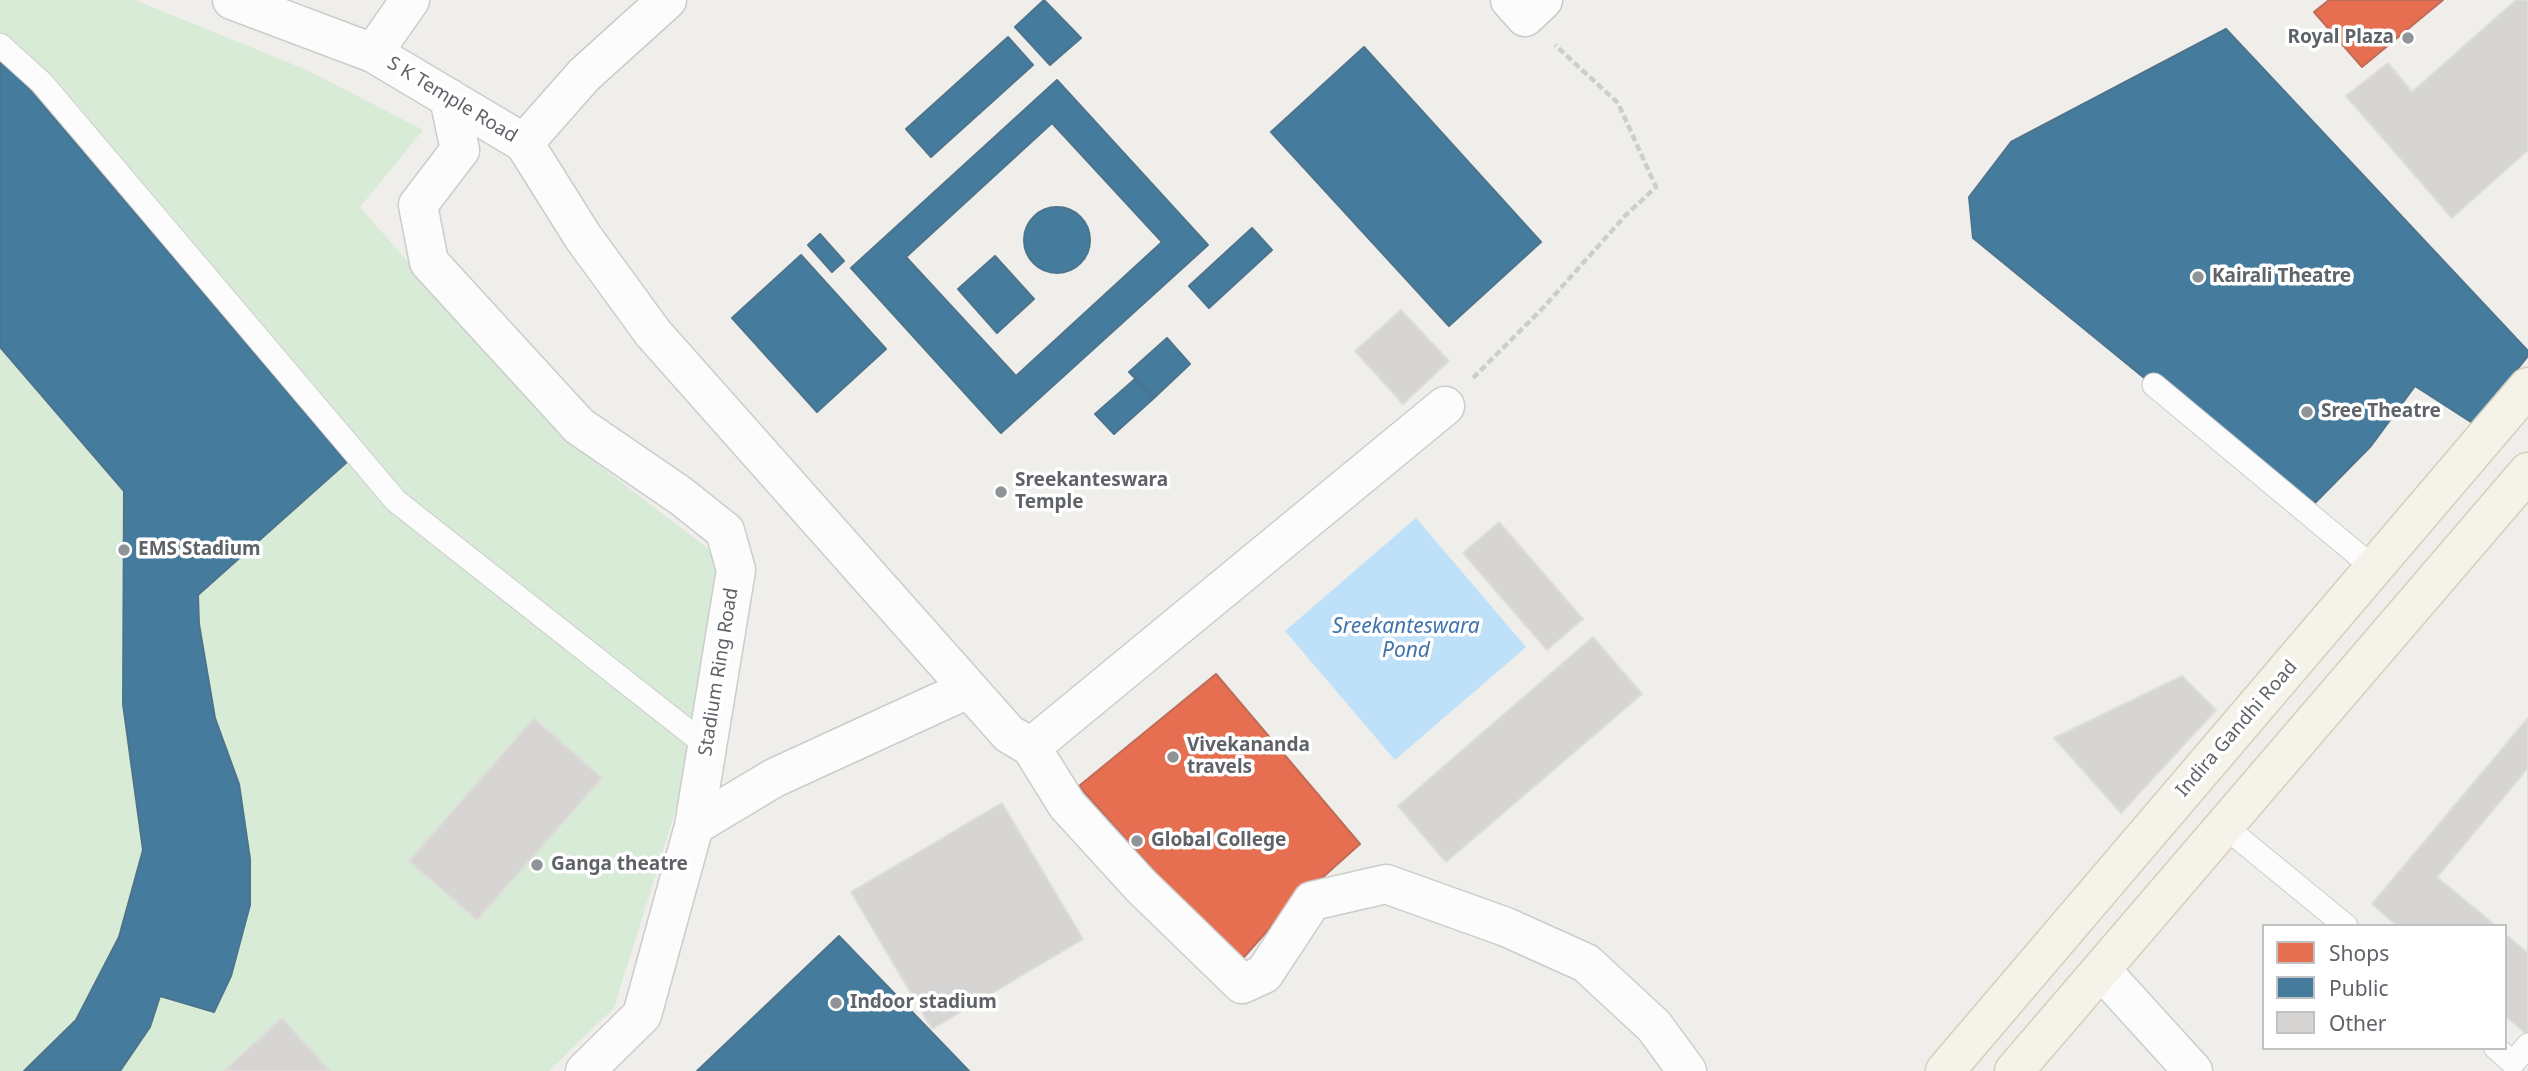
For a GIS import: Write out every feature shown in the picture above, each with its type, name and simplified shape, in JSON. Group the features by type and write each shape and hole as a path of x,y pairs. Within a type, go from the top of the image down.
{"main road":[{"name":"Indira Gandhi Road","path":"1945,1071 2528,387"},
{"path":"2014,1071 2528,472"}],"street":[{"name":"S K Temple Road","path":"232,0 373,53 524,143 584,75 667,0"},
{"path":"373,53 410,0"},
{"name":"Stadium Ring Road","path":"449,99 460,150 418,205 429,262 579,426 681,496 725,531 736,570 694,826 642,1015 585,1071"},
{"path":"524,143 583,237 653,333 968,688 1010,734 1031,747 1067,805 1141,886 1242,984 1264,974 1312,901 1386,884 1506,927 1586,963 1654,1026 1687,1071"},
{"path":"1031,747 1445,406"},
{"path":"694,826 774,778 968,688"},
{"path":"2102,971 2193,1071"}],"lane":[{"path":"0,45 42,83 396,501 707,746"},
{"path":"2154,385 2375,569"},
{"path":"2224,826 2344,924"},
{"path":"2498,1050 2513,1063 2528,1045"}],"path":[{"path":"1445,406 1542,309 1625,216 1656,187 1618,103 1526,6"}],"green space":[{"path":"0,0 135,0 309,71 423,130 360,207 560,435 719,557 678,803 614,1008 549,1071 0,1071"}],"water":[{"name":"Sreekanteswara Pond","path":"1416,518 1526,647 1395,760 1285,631"}],"building: Shops":[{"path":"2329,0 2443,0 2362,67 2314,12"},
{"path":"1216,674 1360,844 1284,912 1237,965 1079,786"}],"building: Public":[{"path":"1044,0 1081,38 1050,65 1015,27"},
{"path":"2226,29 2528,351 2528,356 2474,424 2415,386 2371,446 2307,511 1973,238 1969,197 2011,142"},
{"path":"1008,37 1033,65 931,157 906,129"},
{"path":"1364,47 1541,242 1449,326 1271,132"},
{"name":"EMS Stadium","path":"0,55 347,462 198,595 199,624 215,718 239,784 250,859 250,905 231,976 214,1012 160,996 150,1027 120,1071 24,1071 76,1020 119,937 143,850 123,704 124,491 0,347"},
{"path":"1057,80 1208,245 1001,433 851,268","holes":["1052,123 1162,242 1016,376 906,257"]},
{"path":"1057,207 1070,209 1085,222 1090,240 1088,253 1075,268 1057,273 1044,271 1029,258 1024,240 1026,227 1039,212"},
{"path":"1252,228 1272,250 1209,308 1189,286"},
{"path":"820,234 844,261 832,272 808,245"},
{"path":"801,255 886,349 817,412 732,318"},
{"path":"995,256 1034,299 997,333 958,289"},
{"path":"1167,338 1190,364 1154,398 1129,372"},
{"path":"1135,379 1154,398 1114,434 1095,414"},
{"name":"Indoor stadium","path":"839,936 969,1071 697,1071"}],"building: Other":[{"path":"2516,0 2528,0 2528,150 2452,218 2346,96 2388,63 2412,92"},
{"path":"1401,310 1449,361 1403,404 1355,351"},
{"path":"1499,522 1583,619 1547,650 1463,553"},
{"path":"1593,637 1642,694 1446,862 1398,806"},
{"path":"2182,676 2216,710 2121,813 2054,738"},
{"path":"534,718 602,778 477,920 409,861"},
{"path":"2528,718 2528,1035 2507,1018 2507,924 2395,924 2372,904"},
{"path":"2528,768 2528,953 2507,936 2507,924 2494,924 2437,877"},
{"path":"1002,803 1083,939 932,1029 851,892"},
{"path":"282,1018 330,1071 224,1071"}],"place":[{"name":"Royal Plaza","path":"2408,38"},
{"name":"Kairali Theatre","path":"2198,277"},
{"name":"Sree Theatre","path":"2307,412"},
{"name":"Sreekanteswara Temple","path":"1001,492"},
{"name":"EMS Stadium","path":"124,550"},
{"name":"Vivekananda travels","path":"1173,757"},
{"name":"Global College","path":"1137,841"},
{"name":"Ganga theatre","path":"537,865"},
{"name":"Indoor stadium","path":"836,1003"}]}
